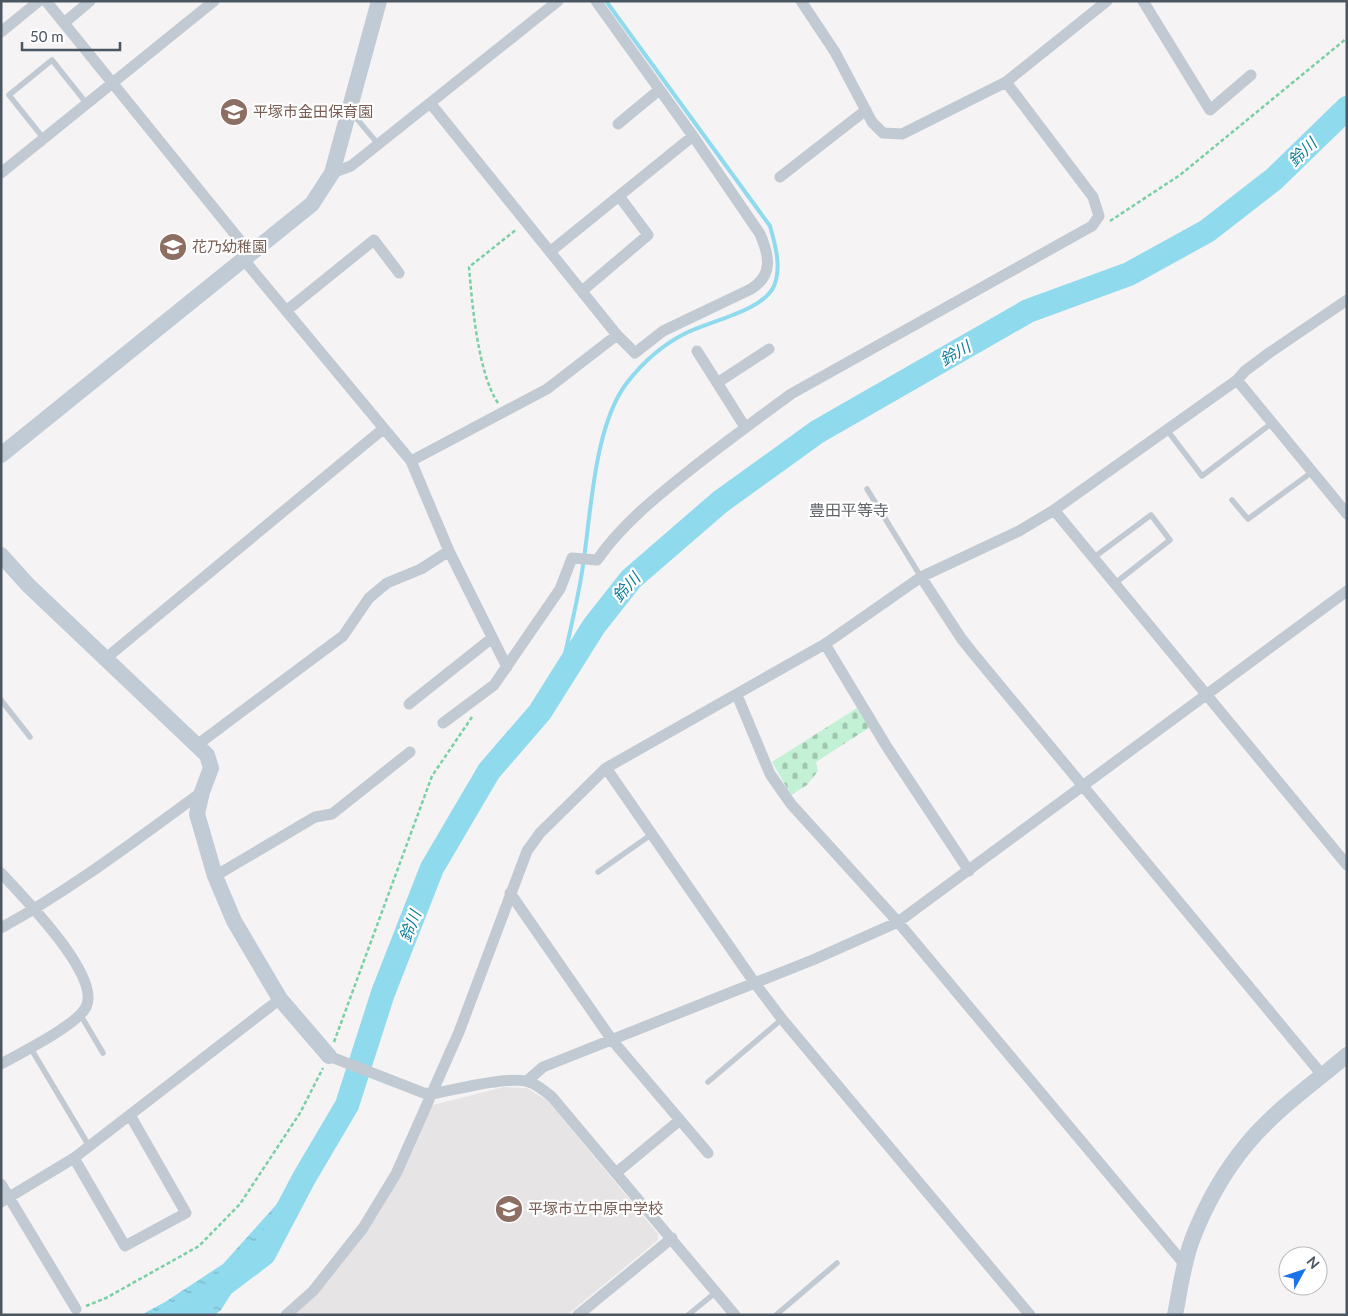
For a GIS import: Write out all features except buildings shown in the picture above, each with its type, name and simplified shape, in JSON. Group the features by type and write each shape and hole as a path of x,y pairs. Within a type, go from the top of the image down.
{"street":[{"path":"1,32 39,1"},
{"path":"46,1 113,83 247,257 286,311 411,461 448,551 506,667"},
{"path":"64,22 90,1"},
{"path":"1,173 214,1"},
{"path":"1,455 312,204 332,173 379,1"},
{"path":"332,173 351,166 379,145 558,1"},
{"path":"801,1 835,52 872,122 883,133 902,134 1006,82 1107,1"},
{"path":"1142,1 1210,110 1251,75"},
{"path":"431,104 617,335 635,352 663,331 761,283 767,272 767,251 760,234 599,2"},
{"path":"443,723 494,685 560,589 572,558 597,560 624,526 745,427 791,394 1092,226 1099,216 1093,197 1006,82"},
{"path":"618,124 660,90"},
{"path":"780,178 866,110"},
{"path":"551,251 693,136"},
{"path":"582,290 648,235 619,196"},
{"path":"286,311 374,240 398,273"},
{"path":"286,1315 313,1291 363,1228 396,1174 428,1094 460,1032 527,851 540,833 606,768 825,644 921,576 1019,531 1054,510 1236,380 1253,365 1347,300"},
{"path":"411,461 547,389 617,335"},
{"path":"717,383 769,350"},
{"path":"697,351 745,427"},
{"path":"1236,380 1347,514"},
{"path":"106,659 384,429"},
{"path":"1054,510 1347,865"},
{"path":"197,745 343,636 369,598 387,583 421,570 448,551"},
{"path":"1,555 28,585 207,755 211,768 202,792 197,814 215,876 234,921 280,999 329,1056 428,1094 512,1080 528,1081 540,1087 552,1097 735,1315"},
{"path":"921,576 961,638 1323,1076"},
{"path":"528,1081 543,1067 815,959 898,922 1347,591"},
{"path":"409,704 492,638"},
{"path":"825,644 887,747 969,871"},
{"path":"737,695 770,774 791,804 898,922 1185,1265"},
{"path":"215,876 315,817 332,814 410,752"},
{"path":"606,768 754,982 782,1019 1030,1315"},
{"path":"1,928 34,910 117,854 202,792"},
{"path":"1,872 68,951 82,973 87,989 88,1002 86,1008 70,1023 30,1048 2,1062"},
{"path":"510,893 612,1040 708,1153"},
{"path":"5,1200 74,1158 280,999"},
{"path":"1175,1315 1192,1241 1210,1199 1230,1168 1247,1144 1266,1124 1347,1055"},
{"path":"74,1158 125,1246 186,1212 130,1115"},
{"path":"616,1173 680,1120"},
{"path":"1,1184 5,1200 76,1310"},
{"path":"578,1315 672,1238"}],"lane":[{"path":"44,139 9,95 52,60 87,104"},
{"path":"349,110 379,145"},
{"path":"1167,430 1202,476 1272,423"},
{"path":"1232,500 1248,519 1312,472"},
{"path":"867,489 921,576"},
{"path":"1093,558 1150,516 1170,540 1114,584"},
{"path":"1,700 30,737"},
{"path":"598,872 652,834"},
{"path":"80,1014 102,1053"},
{"path":"708,1082 782,1019"},
{"path":"30,1048 89,1146"},
{"path":"776,1315 837,1263"},
{"path":"688,1315 716,1292"}],"path":[{"path":"1092,226 1109,221 1180,174 1347,38"},
{"path":"504,412 488,387 472,303 469,267 526,222"}],"shaded area":[{"name":"平塚市立中原中学校","path":"504,1087 527,1088 548,1101 658,1234 658,1240 567,1315 293,1315 321,1289 428,1109 433,1105"}],"green space":[{"path":"857,708 870,727 816,762 818,771 807,785 791,795 772,762"}],"water":[{"path":"311,1166 221,1310 214,1315 141,1315 165,1302 223,1264"}],"waterway":[{"path":"559,682 581,578 599,451 615,403 632,376 661,349 686,333 747,309 768,295 774,286 778,263 770,226 606,1"},
{"name":"鈴川","path":"176,1315 202,1301 264,1254 304,1178 347,1105 383,993 432,868 489,771 540,712 594,626 631,579 720,502 817,432 1028,311 1129,274 1207,231 1274,179 1347,108"}],"place":[{"name":"平塚市金田保育園","path":"234,112"},
{"name":"花乃幼稚園","path":"173,247"},
{"name":"平塚市立中原中学校","path":"509,1209"}],"district":[{"name":"豊田平等寺","path":"849,510"}]}
